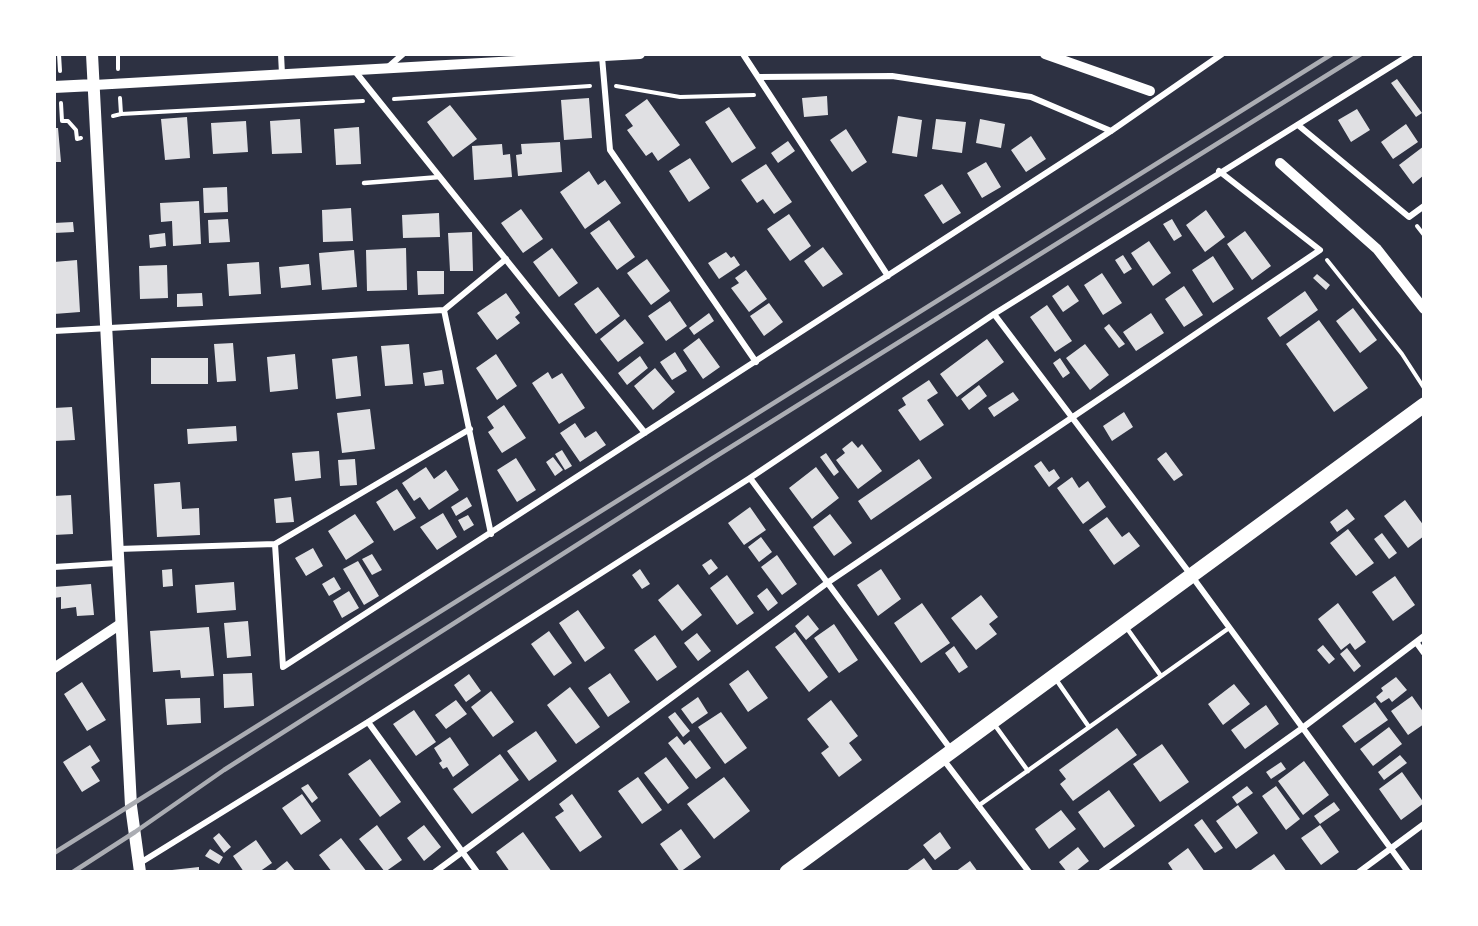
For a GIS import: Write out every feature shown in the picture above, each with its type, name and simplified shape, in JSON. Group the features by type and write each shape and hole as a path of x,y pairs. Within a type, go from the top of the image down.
{"main road":[{"path":"92,54 131,806 140,867"},
{"path":"54,87 94,85"},
{"path":"787,872 1424,405"}],"street":[{"path":"281,54 282,75"},
{"path":"387,69 403,54"},
{"path":"94,85 640,54"},
{"path":"743,54 888,276"},
{"path":"1045,54 1150,92"},
{"path":"275,544 283,667 492,534 1111,131 1222,54"},
{"path":"140,867 750,478 994,314 1219,171 1298,125 1411,54"},
{"path":"602,57 610,150 756,362"},
{"path":"354,70 645,433"},
{"path":"759,77 892,76 1031,97 1111,131"},
{"path":"1298,125 1409,216 1424,206"},
{"path":"1280,163 1377,249 1424,309"},
{"path":"435,872 827,583 1320,250 1219,171"},
{"path":"54,331 444,310 506,259"},
{"path":"444,310 492,534"},
{"path":"994,314 1191,575 1407,872"},
{"path":"118,549 275,544 470,429"},
{"path":"750,478 948,755 978,806 1029,872"},
{"path":"54,567 118,563"},
{"path":"54,668 122,623"},
{"path":"1101,872 1301,729 1424,636"},
{"path":"1416,642 1424,653"},
{"path":"368,722 477,872"},
{"path":"1359,872 1424,825"}],"lane":[{"path":"364,183 440,177"},
{"path":"1124,624 1161,676"},
{"path":"978,806 1229,628"},
{"path":"1054,677 1089,727"},
{"path":"992,722 1028,771"}],"path":[{"path":"121,114 604,86 629,87 680,97 770,95"},
{"path":"54,121 62,121"},
{"path":"1320,250 1402,354 1424,388"}],"building":[{"path":"1397,79 1422,113 1416,117 1391,83"},
{"path":"827,96 828,115 804,117 802,98"},
{"path":"589,98 592,138 564,140 561,100"},
{"path":"647,99 680,145 658,161 652,152 646,156 627,130 633,126 625,115"},
{"path":"450,105 477,139 453,157 427,122"},
{"path":"729,107 756,148 732,163 705,122"},
{"path":"1357,109 1370,130 1351,142 1338,120"},
{"path":"898,116 922,120 917,157 892,153"},
{"path":"187,117 190,158 165,160 161,119"},
{"path":"300,119 302,153 272,154 270,121"},
{"path":"936,119 966,122 962,153 932,149"},
{"path":"980,119 1005,124 1001,148 976,143"},
{"path":"246,121 248,152 213,154 211,123"},
{"path":"1406,124 1418,142 1393,159 1381,142"},
{"path":"359,127 361,164 336,165 334,129"},
{"path":"54,128 58,128 61,162 54,162"},
{"path":"846,129 867,162 852,172 830,140"},
{"path":"1031,136 1046,159 1026,172 1011,150"},
{"path":"788,141 795,151 778,163 771,153"},
{"path":"560,142 562,172 518,176 516,155 522,154 521,144"},
{"path":"502,144 503,155 510,154 512,177 474,180 472,146"},
{"path":"1424,146 1424,175 1413,184 1399,165"},
{"path":"690,158 710,188 689,202 669,171"},
{"path":"986,162 1001,187 982,198 967,173"},
{"path":"766,164 792,202 774,214 763,199 757,203 741,180"},
{"path":"589,171 598,185 605,180 621,203 585,229 560,192"},
{"path":"942,184 961,213 943,224 924,195"},
{"path":"227,187 228,212 204,213 203,188"},
{"path":"199,201 201,244 173,246 172,221 161,222 160,203"},
{"path":"351,208 353,241 323,242 322,210"},
{"path":"521,209 543,239 523,253 501,223"},
{"path":"1206,210 1225,237 1205,252 1186,225"},
{"path":"439,213 440,237 403,238 402,215"},
{"path":"789,214 811,246 790,261 767,229"},
{"path":"228,219 230,242 209,243 208,220"},
{"path":"1172,219 1182,236 1174,241 1163,224"},
{"path":"609,220 635,257 617,270 590,233"},
{"path":"73,222 74,232 54,233 54,223"},
{"path":"1245,231 1271,266 1252,280 1227,244"},
{"path":"472,232 473,271 450,271 448,233"},
{"path":"165,233 166,246 150,248 149,235"},
{"path":"1149,241 1171,273 1153,286 1131,253"},
{"path":"823,247 843,274 823,287 804,261"},
{"path":"406,248 407,290 367,291 366,250"},
{"path":"552,248 578,283 559,297 533,262"},
{"path":"354,250 357,287 322,290 319,253"},
{"path":"726,252 731,258 734,256 740,265 719,279 708,263"},
{"path":"1123,255 1132,269 1124,274 1115,260"},
{"path":"1213,256 1234,289 1213,303 1192,270"},
{"path":"647,259 670,291 651,305 627,273"},
{"path":"77,260 80,312 54,314 54,262"},
{"path":"259,262 261,294 229,296 227,264"},
{"path":"309,264 311,285 281,288 279,267"},
{"path":"167,265 168,298 140,299 139,266"},
{"path":"746,270 767,299 749,312 731,288 739,283 735,278"},
{"path":"417,271 444,271 444,294 418,295"},
{"path":"1102,273 1122,303 1103,315 1084,285"},
{"path":"1317,274 1330,285 1326,290 1313,278"},
{"path":"1068,285 1079,301 1063,312 1052,296"},
{"path":"1184,286 1203,315 1184,327 1165,299"},
{"path":"598,287 620,316 596,334 574,304"},
{"path":"1305,291 1318,310 1280,337 1267,318"},
{"path":"202,293 203,306 177,307 177,294"},
{"path":"506,293 520,313 515,317 520,323 497,340 477,313"},
{"path":"670,301 687,326 666,341 648,316"},
{"path":"769,303 783,322 764,336 750,316"},
{"path":"1047,305 1072,341 1055,352 1030,317"},
{"path":"1353,308 1377,340 1360,353 1336,321"},
{"path":"709,313 714,321 694,335 689,328"},
{"path":"1151,313 1164,333 1136,351 1123,332"},
{"path":"625,319 644,343 618,362 600,339"},
{"path":"1319,320 1368,388 1334,412 1286,344"},
{"path":"1109,324 1125,344 1119,348 1104,328"},
{"path":"699,338 720,367 703,379 683,350"},
{"path":"987,339 1004,362 957,397 940,374"},
{"path":"233,343 236,381 217,382 214,344"},
{"path":"409,344 413,384 385,386 381,346"},
{"path":"1085,344 1109,375 1090,390 1066,358"},
{"path":"675,352 687,371 672,380 660,362"},
{"path":"295,354 298,389 270,392 267,357"},
{"path":"496,354 517,386 497,400 476,368"},
{"path":"357,356 361,396 336,399 332,359"},
{"path":"640,356 648,368 627,385 618,373"},
{"path":"151,358 208,358 208,384 151,384"},
{"path":"1060,358 1070,373 1063,378 1053,363"},
{"path":"655,368 675,392 653,410 634,386"},
{"path":"442,370 444,384 425,386 423,373"},
{"path":"548,372 552,379 562,373 585,408 559,424 532,383"},
{"path":"929,380 938,393 927,400 944,425 920,441 898,410 906,405 902,398"},
{"path":"979,385 987,396 969,410 961,399"},
{"path":"1013,392 1019,400 994,417 988,408"},
{"path":"504,405 526,438 502,453 488,432 494,428 487,417"},
{"path":"72,407 75,440 54,441 54,408"},
{"path":"370,409 375,449 342,453 337,413"},
{"path":"1124,412 1133,427 1112,441 1103,426"},
{"path":"575,423 585,438 596,431 606,445 580,462 560,433"},
{"path":"236,426 237,441 188,444 187,429"},
{"path":"852,441 858,448 862,444 882,471 858,489 836,460 845,453 842,449"},
{"path":"562,450 572,466 565,470 555,454"},
{"path":"319,451 321,478 295,481 292,453"},
{"path":"1166,452 1183,475 1174,481 1157,459"},
{"path":"826,453 839,472 834,476 820,457"},
{"path":"553,457 563,470 555,476 546,462"},
{"path":"516,458 536,490 517,502 497,470"},
{"path":"355,459 357,485 340,486 338,460"},
{"path":"919,459 932,478 871,520 858,501"},
{"path":"1041,461 1049,472 1054,469 1060,478 1049,487 1034,466"},
{"path":"426,467 434,479 446,470 459,490 429,510 420,497 414,501 402,483"},
{"path":"816,467 839,498 812,519 789,488"},
{"path":"1072,477 1079,488 1088,481 1106,507 1083,524 1057,488"},
{"path":"180,482 182,509 199,508 200,535 157,537 154,484"},
{"path":"397,489 416,518 394,531 376,502"},
{"path":"71,495 73,534 54,535 54,496"},
{"path":"291,497 294,522 276,523 274,499"},
{"path":"467,497 472,506 456,516 451,507"},
{"path":"1405,500 1424,526 1424,536 1408,548 1384,516"},
{"path":"750,507 766,530 744,545 728,523"},
{"path":"1347,509 1355,519 1337,532 1330,522"},
{"path":"443,513 457,537 437,550 420,527"},
{"path":"355,514 374,542 346,560 328,531"},
{"path":"830,514 852,543 834,556 813,527"},
{"path":"468,515 474,525 464,531 458,520"},
{"path":"1107,517 1122,537 1129,532 1140,546 1114,565 1089,530"},
{"path":"1348,529 1374,563 1356,576 1330,543"},
{"path":"1382,533 1397,553 1389,559 1374,539"},
{"path":"761,537 772,552 759,562 748,547"},
{"path":"313,548 323,566 306,576 295,558"},
{"path":"372,554 382,570 372,575 362,559"},
{"path":"777,555 797,584 782,595 761,567"},
{"path":"711,559 718,568 709,575 702,565"},
{"path":"358,561 379,596 364,605 343,569"},
{"path":"172,569 173,586 163,587 162,570"},
{"path":"640,569 650,584 642,589 632,575"},
{"path":"881,569 901,599 878,616 857,585"},
{"path":"727,575 754,613 737,625 710,588"},
{"path":"1395,576 1415,605 1393,621 1372,592"},
{"path":"334,577 341,589 329,596 322,584"},
{"path":"234,582 236,610 197,613 195,585"},
{"path":"91,584 94,615 77,616 76,607 61,609 61,597 54,598 54,587"},
{"path":"678,584 702,615 682,631 658,600"},
{"path":"767,588 778,603 768,611 757,596"},
{"path":"349,591 359,608 342,618 333,601"},
{"path":"981,595 998,617 989,624 997,634 976,650 951,618"},
{"path":"922,603 950,643 921,663 894,623"},
{"path":"1338,603 1366,642 1355,650 1350,643 1341,650 1318,619"},
{"path":"578,610 605,648 585,662 559,623"},
{"path":"808,615 819,629 806,640 795,626"},
{"path":"248,621 251,656 227,658 224,623"},
{"path":"834,624 858,660 839,673 814,638"},
{"path":"209,627 214,676 181,678 180,670 153,672 150,631"},
{"path":"549,631 572,663 554,676 531,644"},
{"path":"795,632 828,677 809,692 775,647"},
{"path":"697,633 711,651 698,661 684,643"},
{"path":"655,635 677,667 657,681 634,650"},
{"path":"1323,645 1335,659 1329,664 1317,650"},
{"path":"954,646 968,667 959,673 945,653"},
{"path":"1347,648 1361,666 1354,672 1340,654"},
{"path":"748,670 768,698 748,712 729,684"},
{"path":"252,673 254,706 224,708 223,674"},
{"path":"610,673 630,702 608,717 588,688"},
{"path":"469,674 481,691 466,702 454,685"},
{"path":"1396,677 1407,690 1392,702 1389,698 1381,703 1376,697 1383,691 1381,688"},
{"path":"82,682 106,720 87,731 64,694"},
{"path":"1234,684 1250,704 1223,725 1208,704"},
{"path":"570,687 600,727 576,744 547,705"},
{"path":"491,691 514,722 493,737 471,707"},
{"path":"1412,696 1424,713 1424,724 1408,735 1391,711"},
{"path":"698,697 708,713 692,724 681,709"},
{"path":"200,698 201,723 167,725 165,699"},
{"path":"456,700 467,714 446,729 435,715"},
{"path":"831,700 858,736 849,743 862,760 839,777 821,753 829,747 807,719"},
{"path":"1375,702 1388,720 1355,743 1342,726"},
{"path":"1266,705 1279,724 1245,749 1231,730"},
{"path":"414,710 436,742 416,756 393,724"},
{"path":"675,712 690,731 683,737 668,717"},
{"path":"721,712 747,748 725,764 698,727"},
{"path":"1389,727 1402,744 1373,766 1360,749"},
{"path":"1117,728 1137,755 1073,801 1060,784 1066,779 1059,770"},
{"path":"536,731 557,761 529,781 507,751"},
{"path":"677,736 684,745 690,740 711,768 696,779 668,743"},
{"path":"450,737 469,765 453,777 447,767 443,769 439,763 442,761 434,748"},
{"path":"1162,744 1189,782 1160,802 1133,764"},
{"path":"90,745 100,761 91,767 100,781 82,792 63,762"},
{"path":"500,754 519,780 472,814 453,789"},
{"path":"1400,755 1407,763 1384,780 1378,772"},
{"path":"666,757 689,788 668,804 644,773"},
{"path":"370,759 401,802 380,817 348,774"},
{"path":"1304,761 1329,795 1303,815 1278,781"},
{"path":"1281,762 1286,769 1271,779 1266,772"},
{"path":"1402,772 1424,803 1401,820 1379,789"},
{"path":"638,777 662,810 642,824 618,791"},
{"path":"724,777 750,811 714,839 687,804"},
{"path":"308,784 318,798 312,803 301,788"},
{"path":"1247,786 1253,793 1237,804 1232,797"},
{"path":"1276,786 1300,819 1286,830 1262,796"},
{"path":"1109,790 1135,826 1104,848 1078,812"},
{"path":"302,794 321,821 301,835 282,808"},
{"path":"572,794 602,837 580,852 555,817 564,811 559,804"},
{"path":"1334,802 1340,810 1320,824 1314,816"},
{"path":"1238,805 1258,833 1236,849 1216,821"},
{"path":"1061,810 1076,829 1049,849 1035,829"},
{"path":"1202,819 1223,848 1215,853 1194,825"},
{"path":"377,825 402,860 385,872 359,839"},
{"path":"424,825 441,847 424,861 407,838"},
{"path":"1320,825 1339,852 1321,865 1301,838"},
{"path":"681,829 701,857 680,872 660,844"},
{"path":"523,832 552,872 510,872 496,852"},
{"path":"940,832 951,848 935,860 923,845"},
{"path":"219,833 231,847 224,853 213,838"},
{"path":"341,838 367,872 332,872 319,855"},
{"path":"256,840 272,863 259,872 244,872 233,856"},
{"path":"1078,847 1089,861 1075,872 1067,872 1059,862"},
{"path":"1188,848 1205,872 1174,872 1168,863"},
{"path":"210,849 223,857 219,864 205,856"},
{"path":"1274,854 1287,872 1252,872 1251,870"},
{"path":"924,858 934,872 905,872"},
{"path":"287,861 296,872 273,872"},
{"path":"970,861 978,872 955,872"},
{"path":"199,867 199,872 172,872 172,870"}],"railway":[{"path":"54,853 1332,54"},
{"path":"73,872 224,770 710,460 1361,54"}]}
